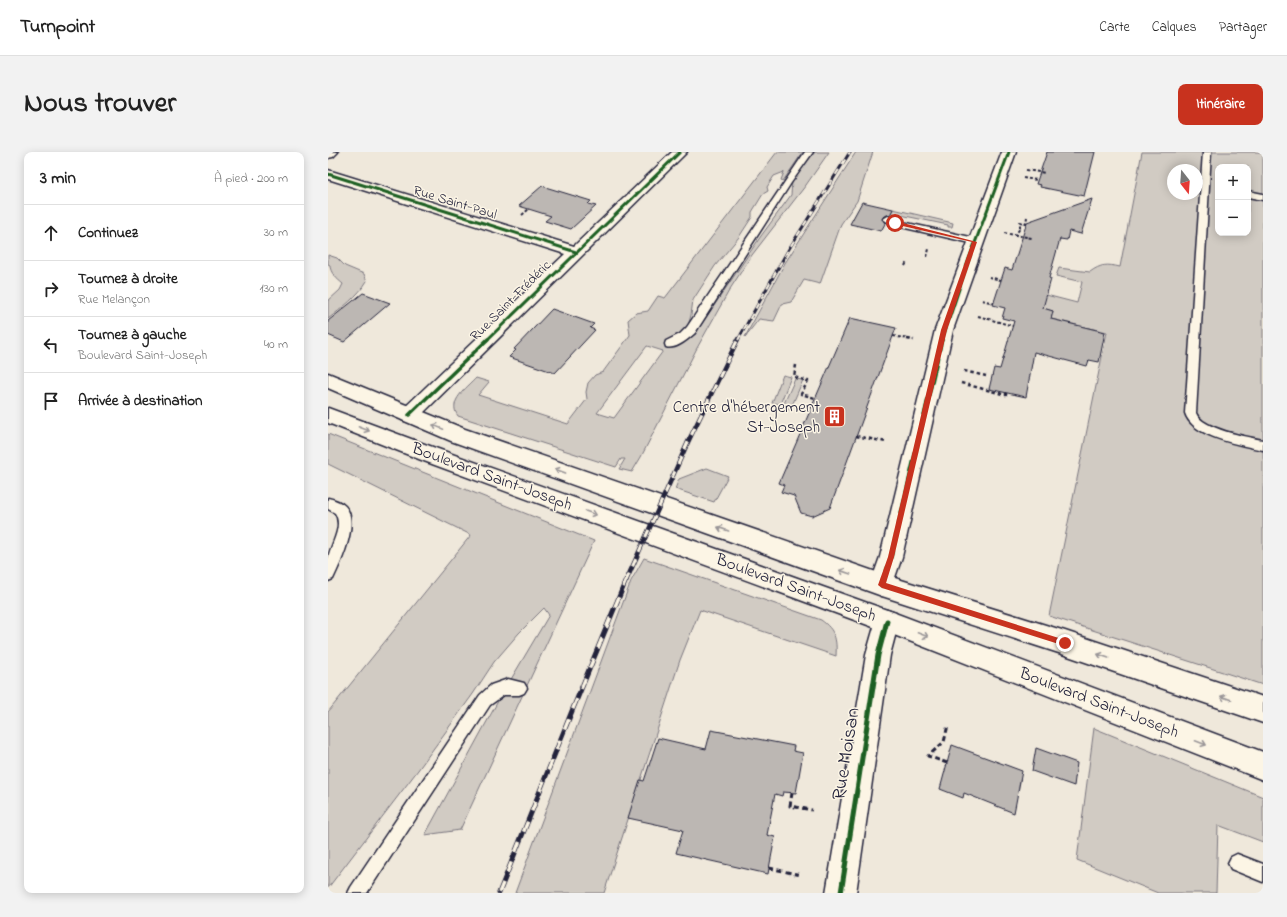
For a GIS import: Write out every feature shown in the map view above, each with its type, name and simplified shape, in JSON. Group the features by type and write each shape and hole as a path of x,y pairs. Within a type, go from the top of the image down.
{"street":[{"name":"Rue Saint-Frédéric","path":"409,415 680,152"},
{"path":"882,585 891,557 944,330 1009,152"},
{"name":"Rue Saint-Paul","path":"328,174 576,252"},
{"name":"Boulevard Saint-Joseph","path":"328,380 409,415 495,448 882,585 1057,640 1263,710"},
{"name":"Boulevard Saint-Joseph","path":"328,415 431,455 887,621 1263,766"},
{"name":"Rue Moisan","path":"841,893 878,654 887,621"}],"lane":[{"path":"670,344 684,337 691,330 786,183 809,152"},
{"path":"1207,152 1209,186 1194,329 1190,407 1191,416 1198,424 1214,431 1263,445"},
{"path":"1251,195 1263,197"},
{"path":"888,219 895,223 975,242"},
{"path":"328,503 340,509 344,516 345,525 328,575"},
{"path":"357,893 485,700 497,689 510,686 519,688"},
{"path":"1237,863 1263,874"}],"path":[{"path":"1026,170 1045,173"},
{"path":"1023,178 1037,180"},
{"path":"1015,236 1020,228 1020,222 1026,223 1027,217"},
{"path":"1004,233 1032,238"},
{"path":"927,257 929,249"},
{"path":"905,266 906,262"},
{"path":"989,277 1001,280"},
{"path":"982,300 994,303"},
{"path":"978,316 1013,326"},
{"path":"893,336 914,340"},
{"path":"796,365 794,377 808,380 801,394 815,398"},
{"path":"964,371 986,376"},
{"path":"961,383 1006,395 1006,393"},
{"path":"856,436 886,442"},
{"path":"947,763 928,756 944,742 948,725"},
{"path":"792,793 790,806 812,810"},
{"path":"769,868 801,875"}],"shaded area":[{"path":"777,152 803,152 783,181 781,180 784,172 774,176 767,187 768,191 763,194 752,212 752,217 739,237 715,266 693,300 688,326 695,329 699,328 761,236 791,195 792,181 815,152 829,152 806,185 752,255 730,289 697,348 632,472 619,469 625,459 621,459 616,467 458,416 455,410 456,400 463,390 476,378 489,382 478,395 568,424 587,399 586,392 588,383 595,375 603,372 630,335 628,320 636,313 648,311 658,296 665,298","holes":["647,346 663,351 614,418 597,413"]},
{"path":"856,152 873,152 857,201 841,224 820,284 804,280 791,302 782,304 774,321 759,319 745,337 785,263"},
{"path":"1142,152 1263,152 1263,685 1049,616 1107,332 1051,319 1053,311 1039,307 1046,295 1077,303 1082,282 1056,276 1059,268 1090,272 1104,265 1120,267"},
{"path":"893,209 953,223 952,227 891,213"},
{"path":"328,255 337,258 345,266 364,274 367,281 354,297 328,319 328,301 340,290 343,284 331,271 330,265 328,264"},
{"path":"783,375 791,377 780,404 772,403"},
{"path":"795,379 803,380 790,410 782,408"},
{"path":"328,434 594,541 460,830 425,835 497,703 549,615 544,608 519,633 494,662 473,694 418,770 328,888 328,712 471,535 328,464"},
{"path":"707,468 728,476 714,502 675,489 679,479"},
{"path":"644,558 821,620 829,627 834,635 836,656 700,610 680,660 604,893 515,893 631,581"},
{"path":"1094,728 1263,797 1263,842 1218,825 1216,893 1158,893 1077,860"}],"building":[{"path":"1047,152 1095,152 1084,196 1040,187 1041,185 1036,184"},
{"path":"542,186 591,201 588,204 596,206 571,229 545,221 551,216 519,206"},
{"path":"1092,199 1081,234 1069,231 1067,240 1060,239 1049,278 1051,279 1043,308 1053,311 1051,319 1105,332 1099,362 1089,360 1087,366 1034,352 1026,397 989,389 994,368 1000,369 1014,321 1002,318 1005,308 993,305 1005,268 1012,270 1027,222"},
{"path":"862,202 893,209 890,215 882,218 886,222 881,231 850,224"},
{"path":"363,293 390,303 344,342 328,335 328,321"},
{"path":"552,309 594,324 590,328 595,330 555,373 509,357 516,350 514,349"},
{"name":"Centre d'hébergement St-Joseph","path":"850,318 896,328 830,508 812,516 801,513 794,496 781,492 784,485 779,483"},
{"path":"711,730 794,746 793,751 803,753 796,793 783,792 782,796 775,794 767,835 775,837 768,874 676,853 683,830 628,818 640,780 644,781 658,738 706,749"},
{"path":"952,745 1022,771 1014,813 964,793 963,798 940,789"},
{"path":"1036,748 1077,763 1074,786 1032,771"}],"railway":[{"path":"738,340 787,252 850,152"},
{"path":"626,581 688,442 738,339"},
{"path":"499,893 626,580"}],"cycle path":[{"path":"409,415 680,152"},
{"path":"882,585 891,557 944,330 1009,152"},
{"path":"328,174 576,252"},
{"path":"841,893 878,655 887,621"}],"place":[{"name":"Centre d'hébergement St-Joseph","path":"835,417"}],"route":[{"path":"895,223 975,242 944,330 891,557 882,585 1065,643"}]}
